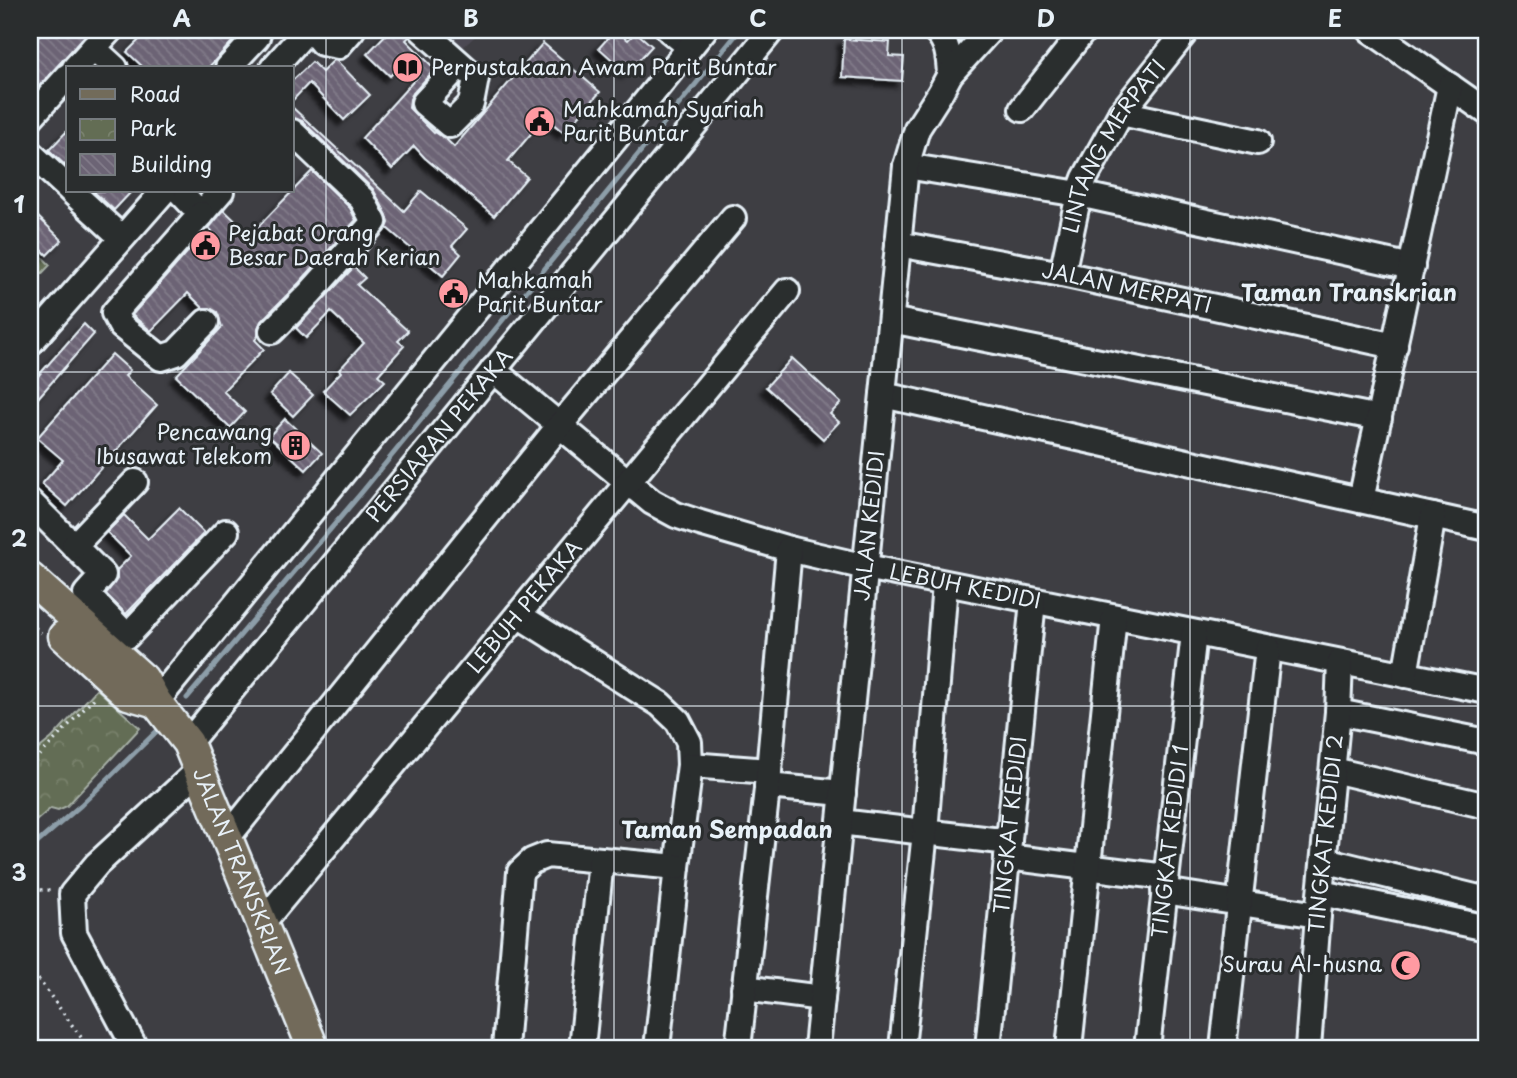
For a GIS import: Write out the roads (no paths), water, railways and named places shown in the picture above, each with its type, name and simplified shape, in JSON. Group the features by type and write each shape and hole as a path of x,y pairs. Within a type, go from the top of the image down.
{"main road":[{"name":"JALAN TRANSKRIAN","path":"30,578 142,679 194,756 313,1048"},
{"path":"30,604 128,694 156,702"}],"street":[{"path":"77,66 110,30"},
{"path":"230,66 257,37 259,30"},
{"path":"275,66 309,30 323,43 338,46 352,30"},
{"path":"422,30 460,64"},
{"path":"156,702 697,38 669,30"},
{"name":"PERSIARAN PEKAKA","path":"135,1048 74,933 72,894 194,756 494,370 772,30"},
{"path":"935,30 940,34 948,51 950,74"},
{"name":"JALAN KEDIDI","path":"817,1048 906,166 917,129 950,74 990,30"},
{"path":"1021,109 1084,30"},
{"name":"LINTANG MERPATI","path":"1062,274 1079,194 1086,178 1121,113 1187,30"},
{"path":"1370,30 1487,112"},
{"path":"93,48 113,66"},
{"path":"30,118 66,78"},
{"path":"1361,500 1450,86"},
{"path":"1121,113 1258,142"},
{"path":"272,331 374,222 362,199 294,134"},
{"path":"30,153 66,186"},
{"path":"906,166 1079,194 1412,267"},
{"path":"72,192 122,238"},
{"path":"30,343 162,192"},
{"path":"180,192 201,214"},
{"path":"206,322 176,353 161,358 121,326 114,313 220,192"},
{"path":"227,838 560,425 733,218"},
{"name":"JALAN MERPATI","path":"898,244 1062,274 1395,346"},
{"name":"LEBUH PEKAKA","path":"262,923 787,291"},
{"path":"891,320 1379,418"},
{"name":"LEBUH KEDIDI","path":"494,370 652,502 676,515 789,549 866,568 1487,691"},
{"path":"883,395 1487,528"},
{"path":"74,546 135,482"},
{"path":"30,502 103,575 86,594 127,636 226,532"},
{"path":"1405,675 1433,516"},
{"path":"738,1048 768,778 789,549"},
{"path":"902,1048 925,832 945,584"},
{"name":"TINGKAT KEDIDI","path":"988,1048 1033,601"},
{"path":"517,615 660,704 678,721 688,742 690,765 657,1048"},
{"path":"1069,1048 1114,617"},
{"name":"TINGKAT KEDIDI 1","path":"1147,1048 1194,633"},
{"path":"1223,1048 1268,648"},
{"name":"TINGKAT KEDIDI 2","path":"1308,1048 1338,712 1340,662"},
{"path":"1338,712 1487,742"},
{"path":"690,765 843,793"},
{"path":"1333,770 1487,806"},
{"path":"840,822 925,832 1240,903 1319,904 1487,928"},
{"path":"505,1048 520,872 533,861 547,855 677,867"},
{"path":"582,1048 601,860"},
{"path":"1324,860 1487,900"},
{"path":"744,988 822,998"}],"waterway":[{"path":"187,698 362,492 740,30"},
{"path":"30,849 81,805 157,731"}],"place":[{"name":"Perpustakaan Awam Parit Buntar","path":"408,68"},
{"name":"Mahkamah Syariah Parit Buntar","path":"540,122"},
{"name":"Pejabat Orang Besar Daerah Kerian","path":"205,246"},
{"name":"Mahkamah Parit Buntar","path":"454,293"},
{"name":"Pencawang Ibusawat Telekom","path":"295,445"},
{"name":"Surau Al-husna","path":"1405,965"}],"district":[{"name":"Taman Transkrian","path":"1349,293"},
{"name":"Taman Sempadan","path":"727,830"}]}
